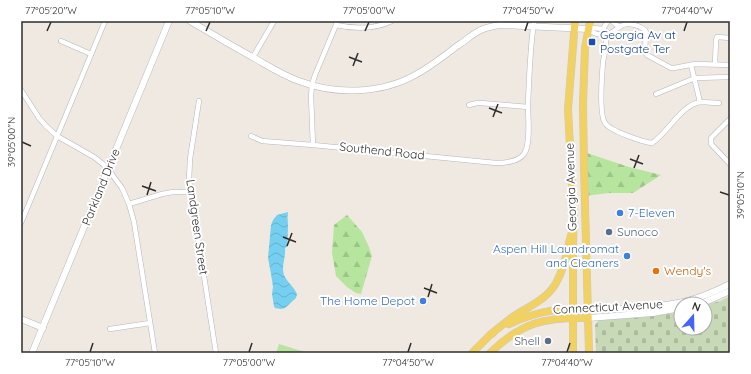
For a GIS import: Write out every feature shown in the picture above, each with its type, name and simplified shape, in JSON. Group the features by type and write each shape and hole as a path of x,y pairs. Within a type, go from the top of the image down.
{"main road":[{"name":"Georgia Avenue","path":"573,353 574,214 568,109 575,21"},
{"name":"Georgia Avenue","path":"589,353 583,103 585,48 590,21"},
{"path":"490,335 551,291 558,280 562,269 574,223"},
{"name":"Connecticut Avenue","path":"472,353 490,335 513,322 539,312 573,309 588,310"},
{"name":"Connecticut Avenue","path":"490,353 505,339 529,325 548,320 588,318"}],"street":[{"path":"21,223 105,21"},
{"name":"Parkland Drive","path":"32,353 169,21"},
{"path":"190,21 299,82 336,90 361,90 375,88 409,78 431,66 477,32 487,27 534,24 574,29 603,29"},
{"path":"253,57 274,21"},
{"path":"313,145 312,86 336,23 345,27 371,27 384,25 392,21"},
{"path":"603,29 608,21"},
{"path":"612,21 621,25"},
{"path":"469,105 481,102 528,106 534,24"},
{"path":"588,29 593,33 606,35 621,25 627,24 642,28 645,30 645,52 647,55 674,68 691,65 730,65"},
{"path":"603,29 607,41 602,73 601,94 603,121 607,126 652,143 662,135 691,105 700,102 719,103"},
{"path":"715,64 717,37 730,38"},
{"path":"61,41 91,54"},
{"path":"691,65 700,102"},
{"path":"656,94 695,78 730,77"},
{"path":"21,91 46,126 57,136 94,157 103,164 122,188 129,204 134,222 155,353"},
{"name":"Landgreen Street","path":"199,101 190,159 189,180 216,353"},
{"name":"Southend Road","path":"251,136 262,141 503,163 520,158 525,153 528,143 528,106"},
{"path":"730,119 710,138 710,144 730,164"},
{"path":"129,204 162,194 173,192 191,192"},
{"name":"Connecticut Avenue","path":"588,310 636,308 679,303 697,298 730,284"},
{"path":"713,299 730,292"},
{"name":"Connecticut Avenue","path":"588,318 653,313 673,309"},
{"path":"21,319 43,328"},
{"path":"110,329 150,323"}],"green space":[{"path":"584,152 629,167 661,175 633,193 609,193 584,196"},
{"path":"347,215 362,232 372,256 361,294 356,293 347,287 336,276 332,253 334,225"},
{"path":"730,296 730,353 596,353 595,325 599,320 646,317 673,313 673,336 713,336 713,303"},
{"path":"279,344 308,353 276,353"}],"water":[{"path":"288,212 288,246 285,248 283,272 285,278 297,294 296,298 285,308 281,309 275,308 274,306 272,294 273,287 268,258 271,225 273,220 277,215"}],"place":[{"name":"Georgia Av at Postgate Ter","path":"592,42"},
{"name":"7-Eleven","path":"620,213"},
{"name":"Sunoco","path":"609,232"},
{"name":"Aspen Hill Laundromat and Cleaners","path":"627,256"},
{"name":"Wendy's","path":"656,271"},
{"name":"The Home Depot","path":"423,301"},
{"name":"Shell","path":"548,341"}]}
